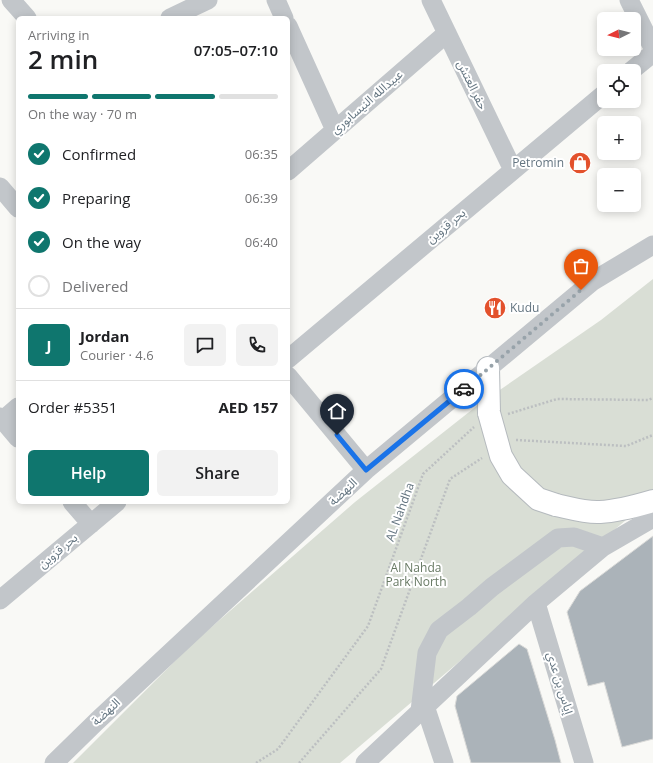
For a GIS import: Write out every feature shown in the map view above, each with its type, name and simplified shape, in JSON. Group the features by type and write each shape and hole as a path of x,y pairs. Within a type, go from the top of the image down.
{"main road":[{"path":"488,368 491,417 501,456 512,475 538,499 576,510 600,512 631,507 653,501"}],"street":[{"path":"11,0 25,16"},
{"path":"174,16 208,0"},
{"path":"276,0 283,16"},
{"name":"حفر العتش","path":"431,0 513,170"},
{"path":"629,0 653,48"},
{"path":"290,30 335,130"},
{"name":"عبيدالله النيسابوري","path":"290,170 447,33"},
{"path":"639,64 653,52"},
{"name":"بحر قزوين","path":"290,356 597,100"},
{"path":"0,187 16,206"},
{"name":"النهضة","path":"54,763 102,715 366,470 592,281 653,245"},
{"path":"290,378 366,470"},
{"path":"16,408 1,419 16,436"},
{"path":"74,504 91,524"},
{"name":"بحر قزوين","path":"0,600 115,504"},
{"path":"366,763 536,604 604,547 653,518"},
{"path":"444,763 423,709 428,652 439,630 492,587 558,538 574,538 604,547"},
{"name":"إياس بن عدي","path":"536,604 584,763"}],"path":[{"name":"AL Nahdha","path":"256,763 278,749 368,626 423,474 491,417 557,399 648,400 653,398"},
{"path":"511,440 626,446 653,435"},
{"path":"299,763 381,669 450,478 486,455"}],"green space":[{"name":"Al Nahda Park North","path":"653,279 653,497 340,763 73,763 192,644 355,502 478,405 601,320"}],"building":[{"path":"653,536 653,739 622,747 604,682 588,686 567,612 580,591"},
{"path":"519,644 527,649 561,763 471,763 455,706 457,696"}],"way so far":[{"path":"464,389 581,290"}],"place":[{"name":"Petromin","path":"580,163"},
{"name":"Kudu","path":"495,308"}],"route":[{"path":"337,435 366,470 464,389"}]}
